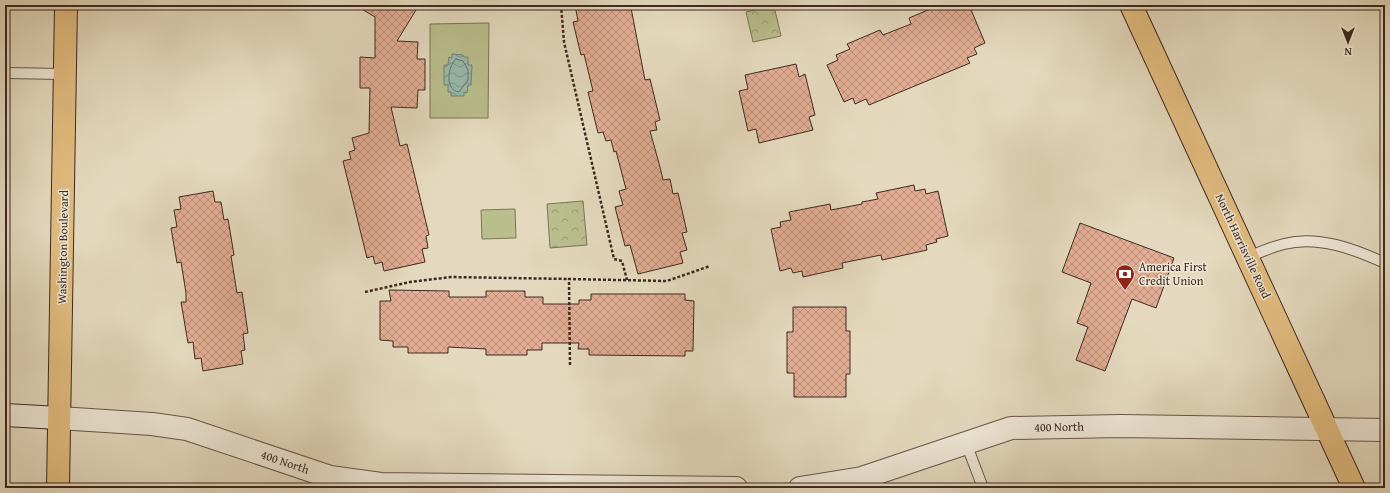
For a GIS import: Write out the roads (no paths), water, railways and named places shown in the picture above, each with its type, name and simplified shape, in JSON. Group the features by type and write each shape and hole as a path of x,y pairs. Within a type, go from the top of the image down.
{"main road":[{"name":"Washington Boulevard","path":"58,488 66,5"},
{"name":"North Harrisville Road","path":"1131,5 1249,257 1354,488"}],"street":[{"name":"400 North","path":"5,415 152,424 187,429 330,477 381,484 530,487 736,488"},
{"name":"400 North","path":"800,488 862,478 1011,428 1121,426 1385,430"}],"lane":[{"path":"5,73 65,74"},
{"path":"1249,257 1284,244 1310,240 1334,244 1385,263"},
{"path":"966,443 983,488"}],"water":[{"path":"452,54 468,57 468,65 472,65 471,85 468,85 467,93 464,92 464,96 451,96 451,92 448,92 448,85 444,85 444,65 448,65 449,57 452,58"}],"place":[{"name":"America First Credit Union","path":"1125,291"}]}
